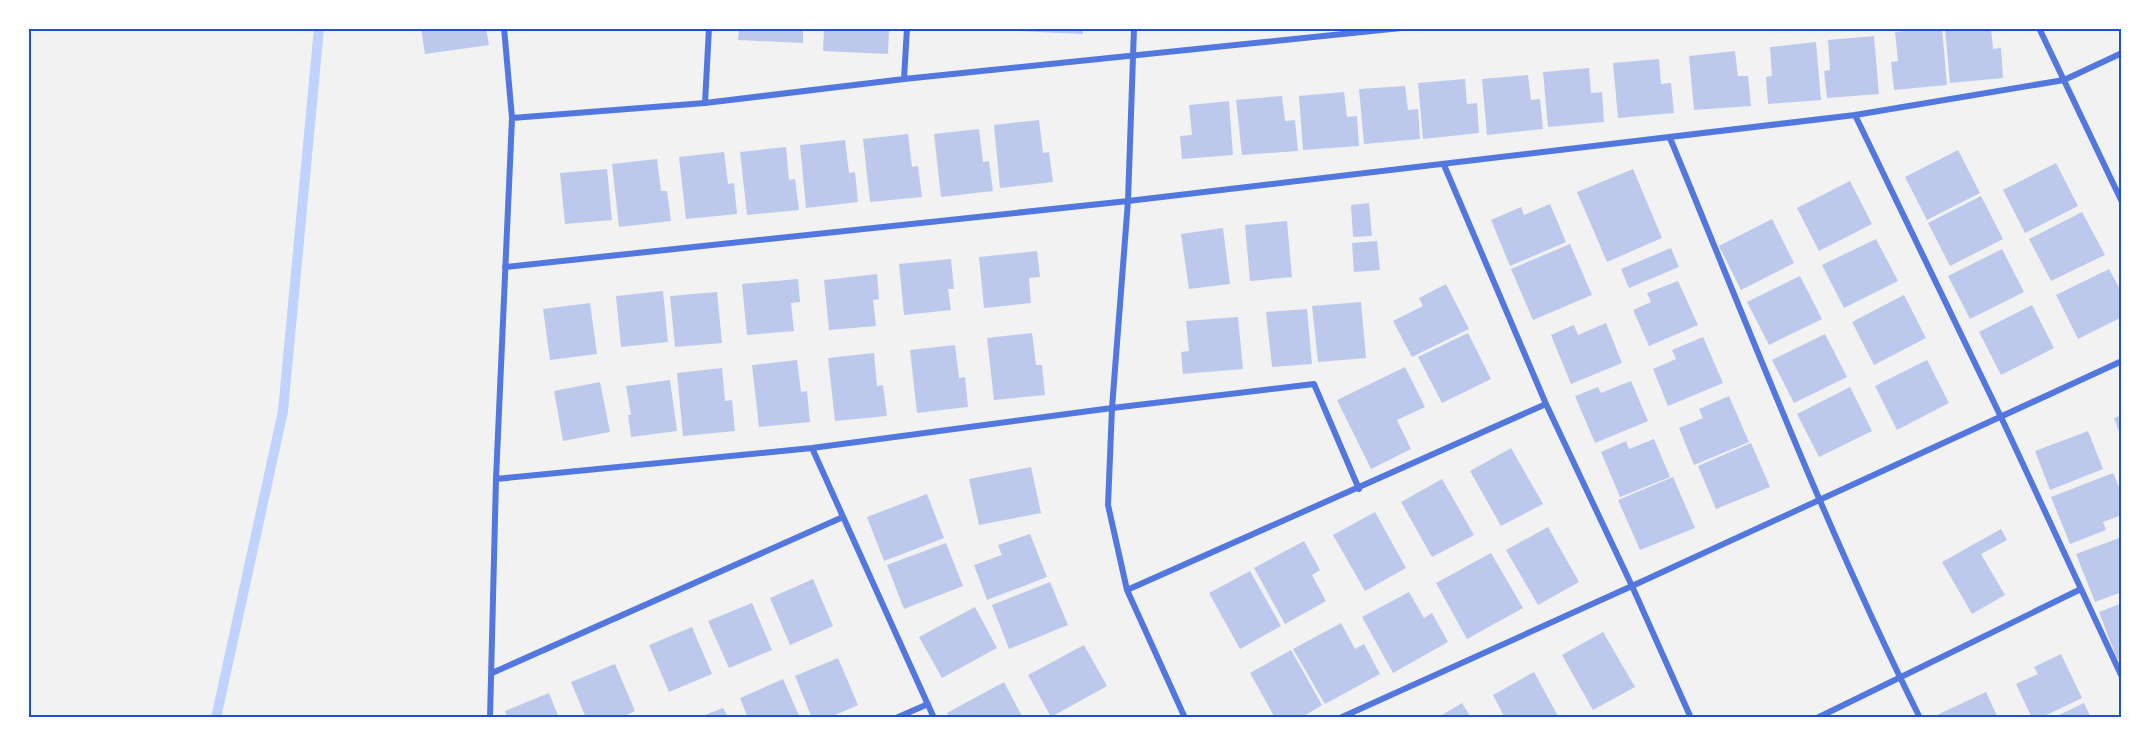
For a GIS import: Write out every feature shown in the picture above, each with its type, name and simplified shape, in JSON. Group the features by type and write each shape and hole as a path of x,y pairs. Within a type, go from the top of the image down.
{"street":[{"path":"490,717 496,479 512,118 504,28"},
{"path":"705,103 709,28"},
{"path":"904,79 906,28"},
{"path":"1134,28 1128,201 1112,408 1108,505 1127,591 1185,717"},
{"path":"512,118 705,103 904,79 1132,57 1362,30 1401,28"},
{"path":"2039,28 2121,202"},
{"path":"505,267 1128,201 1855,115 2064,80 2121,53"},
{"path":"1855,115 2001,417 2121,677"},
{"path":"1670,138 1821,500 1900,678 1920,717"},
{"path":"1444,165 1546,405 1691,717"},
{"path":"1340,717 1821,500 2121,361"},
{"path":"496,479 812,448 1314,384 1359,489"},
{"path":"1127,591 1546,405"},
{"path":"812,448 934,717"},
{"path":"492,673 843,516"},
{"path":"1817,717 2081,589"},
{"path":"896,717 928,704"}],"building":[{"path":"421,28 486,28 489,45 425,54"},
{"path":"739,28 803,28 803,43 738,40"},
{"path":"824,28 889,28 888,54 823,51"},
{"path":"1018,28 1083,28 1083,34 1018,31"},
{"path":"1942,28 1947,85 1894,90 1891,62 1898,61 1895,32"},
{"path":"1945,28 1991,28 1993,49 2001,48 2003,78 1950,83"},
{"path":"1874,36 1879,94 1827,98 1824,71 1830,70 1828,40"},
{"path":"1816,42 1821,100 1768,104 1766,77 1772,76 1770,47"},
{"path":"1735,51 1738,76 1748,76 1751,106 1694,110 1689,56"},
{"path":"1659,59 1661,84 1671,83 1674,113 1618,118 1613,63"},
{"path":"1589,68 1591,93 1602,92 1604,122 1548,127 1543,72"},
{"path":"1528,75 1531,100 1540,99 1543,129 1487,135 1482,79"},
{"path":"1465,79 1467,104 1477,103 1479,133 1423,139 1418,83"},
{"path":"1405,86 1408,110 1418,109 1420,139 1364,144 1359,89"},
{"path":"1344,92 1347,117 1357,116 1359,146 1303,150 1299,96"},
{"path":"1282,96 1285,121 1295,120 1298,151 1242,155 1236,100"},
{"path":"1229,101 1233,155 1182,159 1180,136 1192,135 1189,105"},
{"path":"1039,120 1043,153 1049,152 1053,182 1000,188 994,125"},
{"path":"979,129 983,162 989,161 993,191 941,197 934,134"},
{"path":"908,134 912,167 918,166 922,197 870,202 863,139"},
{"path":"845,140 849,173 855,172 858,202 806,208 800,145"},
{"path":"786,147 789,180 795,179 799,210 747,215 740,152"},
{"path":"1958,150 1980,193 1927,220 1905,177"},
{"path":"724,152 728,184 734,183 737,214 686,219 679,157"},
{"path":"657,159 661,191 667,191 671,221 619,227 612,164"},
{"path":"2056,163 2078,206 2025,233 2003,190"},
{"path":"607,169 612,220 565,224 560,173"},
{"path":"1633,169 1662,238 1607,262 1577,192"},
{"path":"1850,181 1872,224 1819,251 1797,208"},
{"path":"1981,196 2003,239 1950,266 1928,223"},
{"path":"1369,203 1372,236 1353,237 1351,205"},
{"path":"1550,204 1566,242 1510,266 1491,220 1521,207 1524,215"},
{"path":"2082,212 2105,255 2051,281 2029,239"},
{"path":"1772,219 1794,263 1741,290 1719,246"},
{"path":"1287,221 1292,277 1250,281 1245,225"},
{"path":"1223,228 1230,284 1189,289 1181,234"},
{"path":"1876,239 1898,281 1844,308 1822,265"},
{"path":"1377,241 1380,270 1354,272 1352,243"},
{"path":"1570,244 1592,295 1533,320 1511,269"},
{"path":"1671,248 1679,267 1629,288 1621,269"},
{"path":"2002,249 2024,292 1970,319 1948,276"},
{"path":"1037,251 1040,277 1029,278 1031,303 984,308 979,257"},
{"path":"951,259 954,289 948,289 951,310 904,315 899,264"},
{"path":"2109,269 2122,293 2122,317 2078,339 2056,295"},
{"path":"877,274 879,299 873,300 876,326 829,330 824,280"},
{"path":"1800,276 1822,319 1769,345 1747,302"},
{"path":"798,279 800,302 791,303 794,331 747,335 742,284"},
{"path":"1678,281 1698,325 1649,346 1633,310 1651,302 1647,293"},
{"path":"1446,284 1469,329 1412,357 1393,321 1423,306 1419,298"},
{"path":"663,291 668,342 621,347 616,296"},
{"path":"717,292 722,343 675,347 670,296"},
{"path":"1904,295 1926,338 1874,365 1852,322"},
{"path":"1361,302 1366,358 1318,362 1312,306"},
{"path":"590,303 597,354 550,360 543,309"},
{"path":"2032,305 2054,348 2001,375 1979,332"},
{"path":"1307,309 1312,364 1272,367 1266,312"},
{"path":"1238,317 1243,369 1183,374 1181,352 1189,351 1186,321"},
{"path":"1606,323 1622,363 1571,384 1551,335 1574,325 1578,335"},
{"path":"1032,333 1036,365 1042,365 1045,395 994,400 987,338"},
{"path":"1468,333 1491,379 1442,403 1418,357"},
{"path":"1825,334 1847,377 1794,403 1772,360"},
{"path":"1703,337 1723,383 1668,406 1653,369 1676,359 1672,350"},
{"path":"955,345 959,378 965,377 968,407 917,413 910,350"},
{"path":"874,353 877,386 883,385 887,416 835,421 828,358"},
{"path":"797,360 801,392 807,391 810,422 759,427 752,365"},
{"path":"1927,360 1949,403 1897,430 1875,386"},
{"path":"1405,367 1425,407 1397,420 1411,449 1371,469 1337,400"},
{"path":"722,368 725,401 732,400 735,431 683,436 677,373"},
{"path":"670,380 677,431 631,437 628,415 631,415 626,386"},
{"path":"1631,381 1648,421 1595,443 1575,396 1598,387 1601,393"},
{"path":"600,382 610,432 563,441 554,391"},
{"path":"1850,387 1872,431 1819,457 1797,414"},
{"path":"1729,396 1749,442 1694,465 1679,428 1703,418 1699,409"},
{"path":"2122,415 2122,437 2121,437 2114,418"},
{"path":"2088,431 2103,469 2050,490 2035,451"},
{"path":"1654,439 1670,477 1620,497 1601,452 1626,441 1629,449"},
{"path":"1751,443 1770,487 1716,509 1698,466"},
{"path":"1511,448 1543,504 1501,526 1470,471"},
{"path":"1031,467 1041,513 979,525 969,479"},
{"path":"2113,473 2122,494 2122,515 2103,522 2106,530 2070,544 2051,497"},
{"path":"1673,477 1695,528 1640,550 1618,500"},
{"path":"1442,479 1474,535 1432,557 1401,502"},
{"path":"927,494 944,538 884,561 867,517"},
{"path":"1375,512 1406,568 1365,591 1333,535"},
{"path":"1548,527 1579,582 1538,605 1506,550"},
{"path":"2001,529 2007,540 1981,554 2005,595 1972,614 1942,562"},
{"path":"1030,534 1047,577 987,600 974,565 1002,555 998,545"},
{"path":"2122,537 2122,592 2095,602 2076,554"},
{"path":"1304,541 1320,570 1312,575 1326,601 1285,624 1254,568"},
{"path":"946,543 963,586 904,609 887,565"},
{"path":"1491,553 1523,608 1467,639 1436,583"},
{"path":"1250,571 1281,626 1240,649 1209,593"},
{"path":"813,579 833,626 790,645 770,598"},
{"path":"1050,582 1068,625 1009,649 992,605"},
{"path":"1409,592 1424,618 1432,613 1448,642 1393,673 1362,617"},
{"path":"752,603 772,650 729,668 708,621"},
{"path":"2122,603 2122,658 2117,659 2099,612"},
{"path":"975,607 997,648 942,678 919,637"},
{"path":"1341,623 1355,649 1364,644 1380,674 1325,704 1293,649"},
{"path":"692,627 712,674 669,692 649,645"},
{"path":"1603,632 1635,687 1593,710 1562,655"},
{"path":"1084,645 1107,686 1051,717 1028,675"},
{"path":"1291,650 1322,705 1301,718 1275,718 1250,673"},
{"path":"2061,654 2082,698 2040,718 2032,718 2016,684 2038,674 2034,667"},
{"path":"838,658 858,705 828,718 812,718 795,676"},
{"path":"615,664 635,711 620,718 586,718 571,682"},
{"path":"1534,672 1559,718 1505,718 1493,695"},
{"path":"783,679 800,718 748,718 740,698"},
{"path":"1004,682 1023,718 950,718 947,713"},
{"path":"1986,692 1998,718 1938,718 1937,715"},
{"path":"549,693 559,718 508,718 505,711"},
{"path":"1462,703 1471,718 1437,718"},
{"path":"2084,703 2091,718 2053,718"},
{"path":"723,708 728,717 700,717"}],"waterway":[{"path":"216,718 283,411 319,28"}]}
